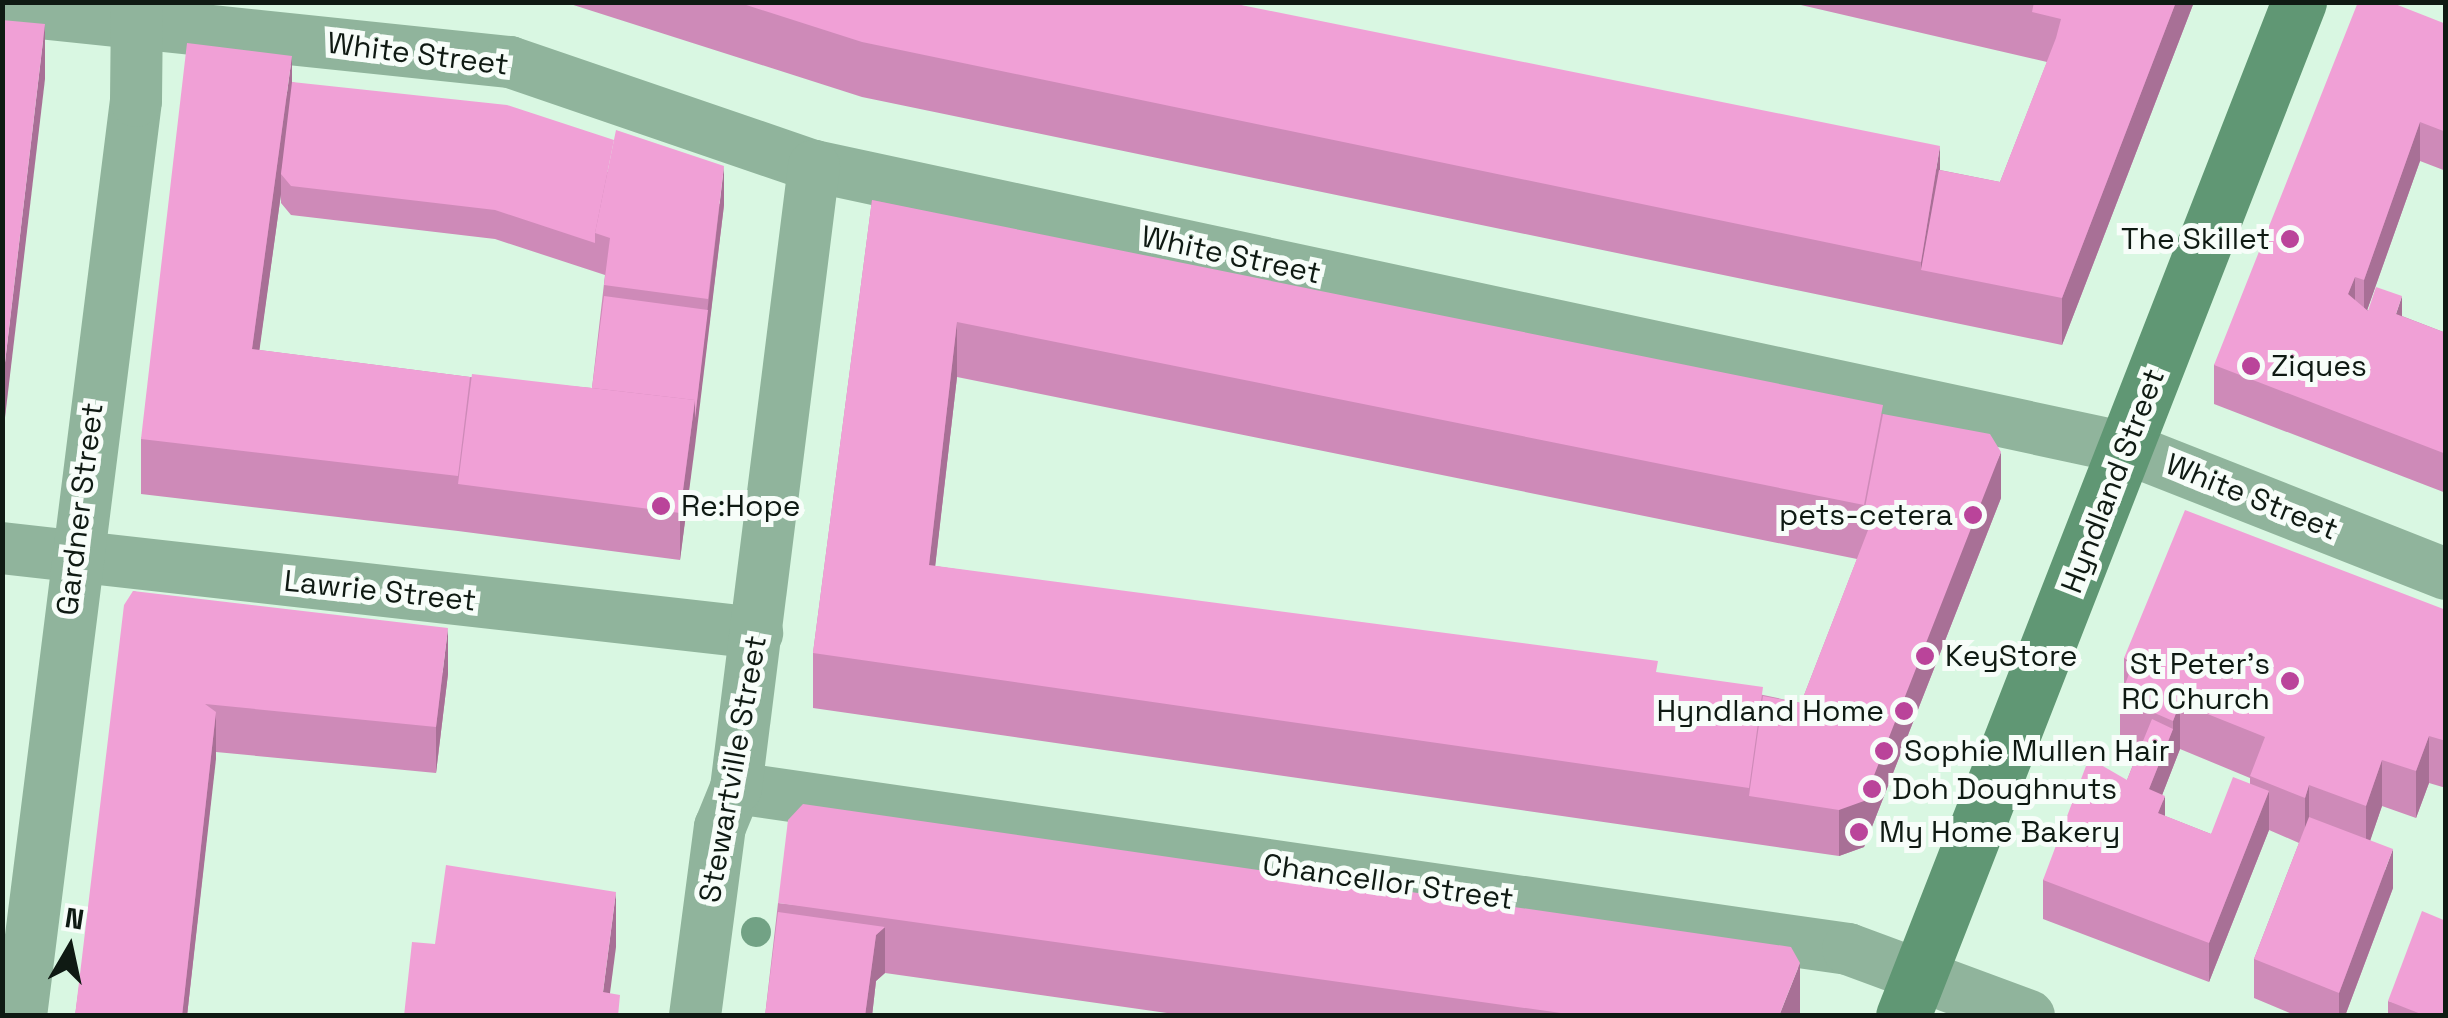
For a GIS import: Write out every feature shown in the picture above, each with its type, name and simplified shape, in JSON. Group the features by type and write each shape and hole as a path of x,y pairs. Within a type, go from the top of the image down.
{"street":[{"name":"Hyndland Street","path":"1911,994 2298,2"},
{"name":"White Street","path":"2,9 136,13 510,62 814,166 2126,448 2446,574"},
{"name":"Gardner Street","path":"21,1016 73,556 136,101 136,13"},
{"name":"Stewartville Street","path":"696,1016 720,827 736,788 814,166"},
{"name":"Lawrie Street","path":"2,548 757,633"},
{"name":"Chancellor Street","path":"736,788 1848,949 1911,994 2030,1016"}],"building":[{"path":"737,2 1226,2 1940,146 1921,262 862,42"},
{"path":"2034,2 2176,2 2062,298 1921,270 1939,170 2000,182 2061,19 2032,12"},
{"path":"2358,2 2390,2 2446,24 2446,132 2420,122 2364,280 2355,277 2348,294 2368,311 2376,287 2402,296 2396,314 2446,333 2446,454 2214,365"},
{"path":"2,20 45,24 2,388"},
{"path":"187,43 292,56 252,349 470,377 458,476 141,439"},
{"path":"292,82 507,105 614,140 595,243 495,210 291,186 281,174"},
{"path":"616,130 724,166 708,299 604,285 610,238 595,233"},
{"path":"872,200 1883,405 1864,505 957,322 929,565 1658,661 1656,672 1763,687 1749,788 813,653"},
{"path":"604,296 708,310 695,418 695,400 592,388"},
{"path":"472,374 695,400 680,513 458,484"},
{"path":"1883,414 1990,434 2001,452 1864,801 1839,810 1749,796 1763,696 1801,703 1870,525 1864,513"},
{"name":"St Peter's RC Church","path":"2185,510 2446,610 2446,741 2429,736 2416,771 2382,760 2366,806 2309,785 2305,798 2250,776 2265,737 2180,703 2173,721 2120,698 2133,663 2124,658"},
{"path":"133,591 448,628 436,727 205,704 216,712 182,1016 75,1016 124,605"},
{"path":"2152,719 2173,729 2149,789 2165,796 2158,813 2211,834 2233,777 2269,791 2209,943 2043,880 2089,758 2127,780"},
{"path":"803,804 1791,947 1800,963 1779,1016 1582,1016 778,903 788,820"},
{"path":"2309,817 2393,849 2339,993 2254,959"},
{"path":"446,865 616,892 603,992 620,995 618,1016 404,1016 412,942 435,944"},
{"path":"2422,911 2446,921 2446,1016 2426,1016 2388,1001"},
{"path":"778,912 885,927 876,935 865,1016 765,1016"}],"place":[{"name":"The Skillet","path":"2290,239"},
{"name":"Ziques","path":"2251,366"},
{"name":"Re:Hope","path":"661,506"},
{"name":"pets-cetera","path":"1973,515"},
{"name":"KeyStore","path":"1925,656"},
{"name":"St Peter's RC Church","path":"2290,681"},
{"name":"Hyndland Home","path":"1904,711"},
{"name":"Sophie Mullen Hair","path":"1884,751"},
{"name":"Doh Doughnuts","path":"1872,789"},
{"name":"My Home Bakery","path":"1859,832"}]}
